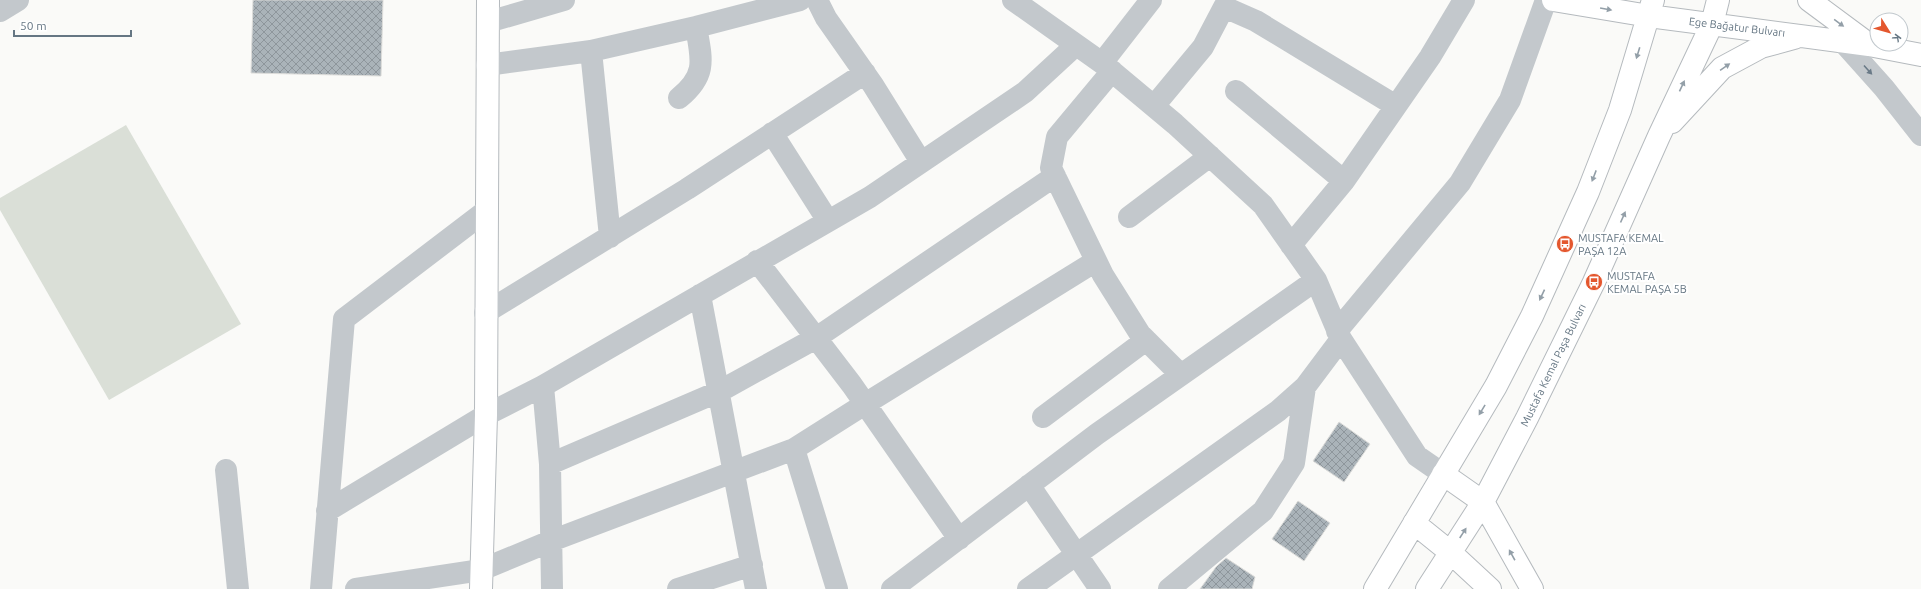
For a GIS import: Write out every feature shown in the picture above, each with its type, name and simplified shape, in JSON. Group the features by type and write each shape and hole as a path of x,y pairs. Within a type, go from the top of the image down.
{"main road":[{"path":"481,579 486,415 485,313 488,0"},
{"name":"Ege Bağatur Bulvarı","path":"1553,0 1651,8 1712,24 1869,44"},
{"name":"Mustafa Kemal Paşa Bulvarı","path":"1427,589 1483,502 1527,418 1594,282 1659,136 1712,24 1718,0"},
{"path":"1809,0 1869,44"},
{"path":"1374,589 1496,386 1532,316 1588,192 1620,110 1651,8"},
{"path":"1659,136 1722,68 1761,47 1803,36"},
{"name":"Ege Bağatur Bulvarı","path":"1907,52 1921,55"},
{"path":"1443,474 1483,502 1532,589"},
{"path":"1414,523 1450,552 1490,589"}],"street":[{"path":"0,11 18,0"},
{"path":"488,22 564,0"},
{"path":"487,65 591,51 696,27 800,0"},
{"path":"817,0 826,18 865,73 921,162"},
{"path":"1013,0 1107,67 1154,106 1263,205 1316,280 1339,335 1417,456 1443,474"},
{"path":"1151,0 1107,67 1057,137 1051,168 1103,275 1140,334 1181,375"},
{"path":"1291,245 1344,181 1430,57 1464,0"},
{"path":"1028,589 1278,411 1305,387 1339,335 1460,183 1510,100 1546,0"},
{"path":"1154,106 1203,47 1224,7 1256,21 1396,106"},
{"path":"679,98 693,84 700,68 702,59 696,27"},
{"path":"1842,41 1884,88 1921,135"},
{"path":"327,512 486,415 543,386 870,197 1025,92 1076,45"},
{"path":"591,51 610,237"},
{"path":"485,313 610,237 865,73"},
{"path":"1236,91 1344,181"},
{"path":"772,133 828,221"},
{"path":"1129,218 1210,156"},
{"path":"550,464 720,391 816,338 1055,176"},
{"path":"321,589 344,319 487,210"},
{"path":"758,261 865,404 959,538"},
{"path":"356,589 481,579 551,542 794,449 1096,261"},
{"path":"892,589 1097,434 1316,280"},
{"path":"700,295 720,391 756,589"},
{"path":"1043,417 1146,340"},
{"path":"543,386 550,464 552,589"},
{"path":"1169,589 1263,511 1294,463 1305,387"},
{"path":"794,449 837,589"},
{"path":"226,470 238,589"},
{"path":"1029,485 1100,589"},
{"path":"678,589 752,565"}],"shaded area":[{"path":"126,125 241,324 109,400 0,210 0,198"}],"building":[{"path":"253,0 383,0 381,76 251,73"},
{"path":"1339,422 1370,444 1344,482 1313,461"},
{"path":"1298,501 1330,523 1304,561 1272,539"},
{"path":"1226,558 1255,577 1252,589 1200,589 1216,567"}],"place":[{"name":"MUSTAFA KEMAL PAŞA 12A","path":"1565,244"},
{"name":"MUSTAFA KEMAL PAŞA 5B","path":"1594,282"}]}
